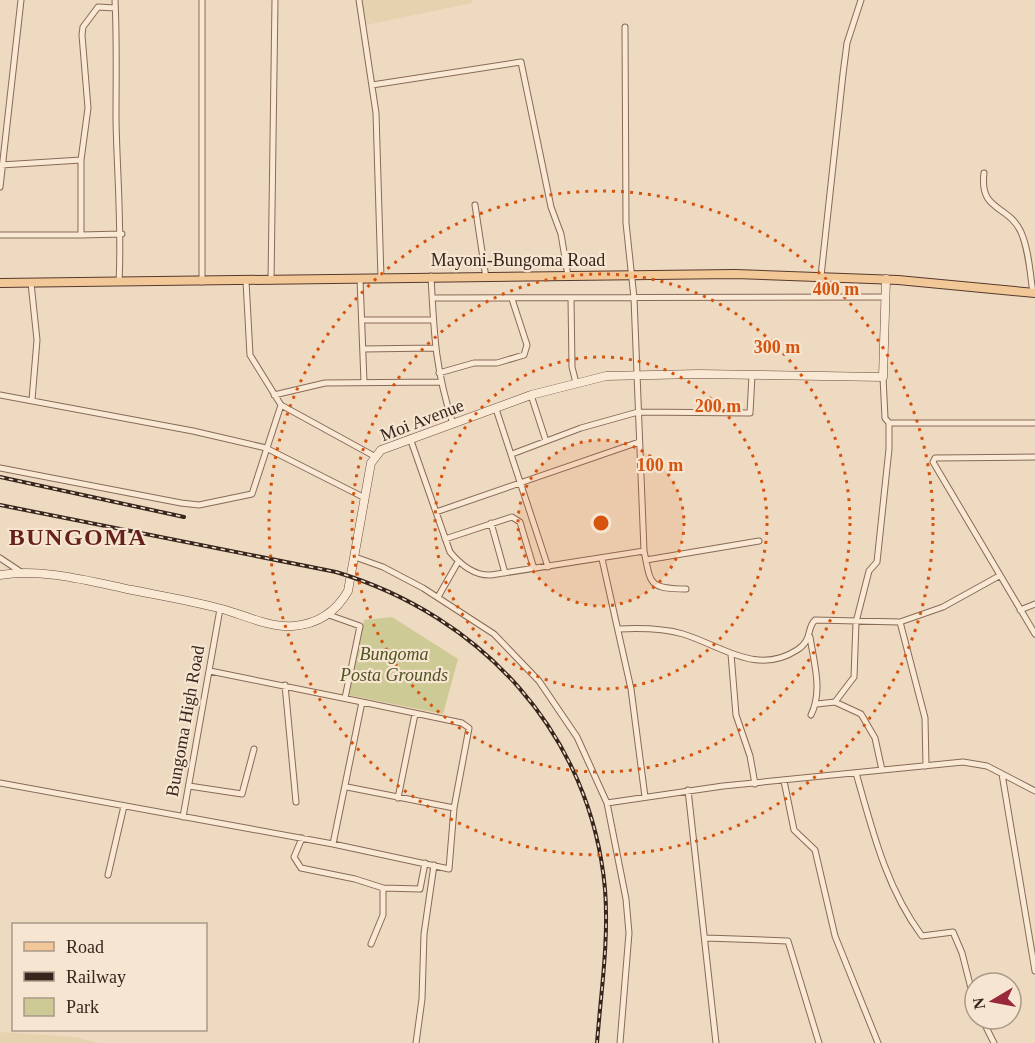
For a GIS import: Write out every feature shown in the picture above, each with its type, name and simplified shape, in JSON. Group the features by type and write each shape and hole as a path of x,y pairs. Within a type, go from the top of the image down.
{"main road":[{"name":"Mayoni-Bungoma Road","path":"0,283 271,281 431,276 568,278 821,276 886,279 1034,293"}],"street":[{"path":"0,187 21,0"},
{"path":"115,0 122,234 119,282"},
{"path":"201,0 202,282"},
{"path":"271,281 275,0"},
{"path":"358,0 372,85 380,178 381,278"},
{"path":"821,276 847,43 861,0"},
{"path":"81,235 81,160 88,108 83,27 98,7 115,8"},
{"path":"625,27 627,223 634,298 644,551 648,575 652,582 669,589 686,589"},
{"path":"372,85 521,62 551,207 561,234 568,278"},
{"path":"0,130 8,131"},
{"path":"1,165 81,160"},
{"path":"984,173 982,186 987,200 1010,216 1020,231 1026,246 1034,293"},
{"path":"476,205 486,278"},
{"path":"0,235 122,234"},
{"path":"431,276 434,348 440,382 453,424"},
{"path":"360,279 364,382"},
{"path":"835,702 854,676 856,622 869,571 877,562 889,449 889,423 885,418 883,377 886,279"},
{"path":"246,281 250,355 274,395 282,405 374,456"},
{"path":"32,283 37,340 32,400"},
{"path":"432,298 885,297"},
{"path":"572,298 572,367 576,383"},
{"path":"439,373 474,363 497,363 524,355 527,345 512,299"},
{"path":"362,320 432,320"},
{"path":"363,349 434,348"},
{"name":"Moi Avenue","path":"329,615 338,608 348,591 374,456 388,446 531,395 606,376 636,374 883,377"},
{"path":"512,454 638,412 750,413 752,375"},
{"path":"274,395 314,384 440,382"},
{"path":"0,395 193,431 266,448 365,498"},
{"path":"531,395 546,441"},
{"path":"0,468 168,502 199,505 252,494 282,405"},
{"path":"496,409 548,567"},
{"path":"889,423 1035,423"},
{"path":"410,438 450,552 458,562 478,574 534,569 644,551"},
{"path":"436,512 639,442"},
{"path":"1035,457 935,458 933,461 934,467 1035,634"},
{"path":"446,539 512,517 520,522 534,569"},
{"path":"491,523 505,573"},
{"path":"646,560 759,541"},
{"path":"355,557 383,567 438,597 494,634 539,681 577,737 607,803 626,899 629,933 620,1043"},
{"path":"0,558 21,572"},
{"path":"602,559 631,689 645,797"},
{"path":"438,597 458,562"},
{"path":"0,575 21,572 93,582 287,626 304,624 329,615 360,626 345,698"},
{"path":"811,716 817,704 818,688 810,636 812,623 815,620 900,622 943,607 999,576"},
{"path":"1020,610 1035,604"},
{"name":"Bungoma High Road","path":"0,784 183,817 220,609"},
{"path":"900,622 925,718 926,766"},
{"path":"619,629 645,628 683,634 731,654 770,661 796,650 810,636"},
{"path":"731,654 736,715 750,756 754,784"},
{"path":"183,817 333,844 449,869 454,808 469,728 462,723 210,671"},
{"path":"285,686 296,802"},
{"path":"333,844 347,787 362,702"},
{"path":"817,704 835,702 861,714 874,738 882,770"},
{"path":"398,798 415,714"},
{"path":"189,786 242,794 254,749"},
{"path":"607,803 688,790 963,762 987,766 1035,791"},
{"path":"856,773 877,846 892,886 922,936 953,932 966,971"},
{"path":"1002,774 1035,971"},
{"path":"784,781 794,830 815,850 835,936 878,1043"},
{"path":"347,787 454,808"},
{"path":"688,790 716,1043"},
{"path":"108,874 124,806"},
{"path":"302,838 294,857 301,868 355,879 383,888 420,889 425,863"},
{"path":"416,1043 422,999 424,934 434,865"},
{"path":"372,944 383,915 383,888"},
{"path":"706,938 788,941 819,1043"}],"shaded area":[{"path":"362,0 472,0 472,3 366,25"},
{"path":"0,1032 76,1037 98,1043 0,1043"}],"green space":[{"name":"Bungoma Posta Grounds","path":"392,617 458,659 443,714 348,695 364,620"}],"railway":[{"path":"0,477 184,517"},
{"path":"0,505 336,572 389,592 438,618 482,651 520,689 552,732 578,780 595,833 606,908 604,966 597,1043"}],"district":[{"name":"BUNGOMA","path":"78,537"}]}
